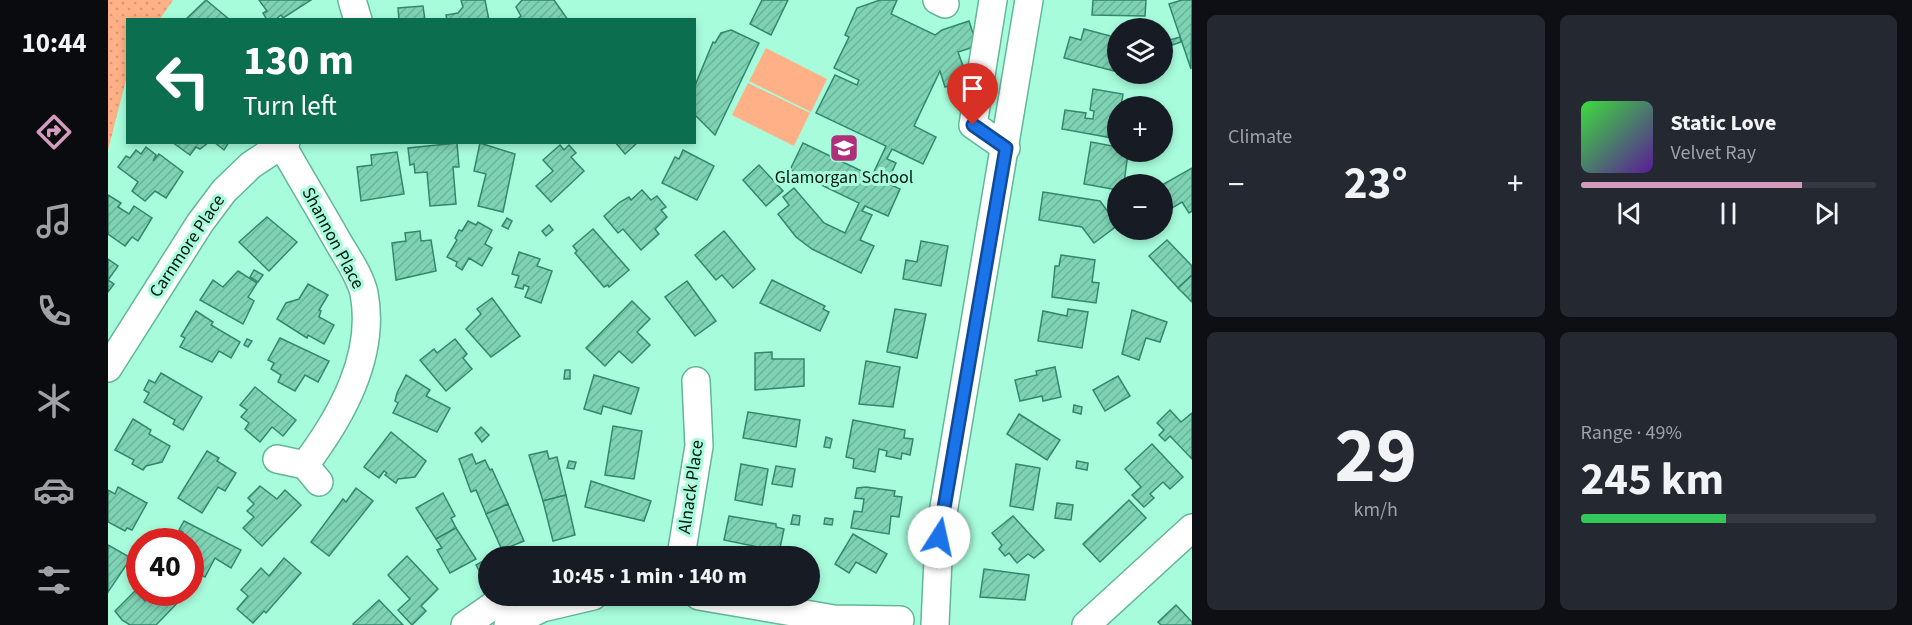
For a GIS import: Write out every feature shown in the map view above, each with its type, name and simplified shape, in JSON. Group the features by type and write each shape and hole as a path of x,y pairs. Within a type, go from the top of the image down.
{"street":[{"path":"352,0 357,18"},
{"path":"993,0 973,125 1006,148"},
{"path":"754,606 841,622 916,622 939,537 1029,0"},
{"name":"Carnmore Place","path":"108,368 200,223 224,191 251,165 284,144"},
{"name":"Shannon Place","path":"277,459 312,473 360,365 366,328 363,291 346,255 284,144"},
{"name":"Alnack Place","path":"683,546 699,446 696,381"},
{"path":"1086,625 1192,528"},
{"path":"465,625 493,606"},
{"path":"508,625 550,606"}],"shaded area":[{"path":"108,0 173,0 161,18 126,18 126,80 108,150"},
{"path":"766,48 827,79 811,112 749,81"},
{"path":"748,83 810,113 794,146 732,115"}],"building":[{"path":"206,0 228,18 187,18"},
{"path":"259,0 311,0 283,18 281,15 277,18 266,18 263,13 267,11"},
{"path":"461,0 485,0 489,18 447,18 446,15 458,13 463,7"},
{"path":"522,0 554,0 567,18 518,18 521,16 516,7"},
{"path":"762,0 788,0 771,35 750,24"},
{"path":"880,0 897,0 891,14 935,35 942,30 969,21 977,46 958,52 968,80 945,87 940,71 914,126 936,137 923,164 892,149 887,159 896,163 887,183 900,189 888,216 865,206 862,211 872,215 860,240 874,246 861,273 812,249 796,237 778,214 789,205 783,197 794,188 824,223 845,233 859,203 790,170 803,143 872,176 886,146 816,113 835,75 857,85 859,80 834,68 849,37 845,35 857,8"},
{"path":"1093,0 1146,0 1145,16 1092,15"},
{"path":"1192,0 1191,69 1169,4"},
{"path":"423,6 425,18 399,18 398,8"},
{"path":"1084,29 1107,35 1107,69 1064,58 1070,37 1081,40"},
{"path":"731,30 759,43 715,135 696,116 696,83 713,42 715,43 721,33"},
{"path":"1180,37 1181,42 1173,45 1173,39"},
{"path":"1093,89 1123,94 1123,96 1107,96 1107,137 1062,129 1065,110 1086,113 1085,118 1093,119 1094,111 1090,110"},
{"path":"1091,142 1107,145 1107,162 1127,162 1125,174 1107,174 1107,188 1084,184"},
{"path":"175,144 206,144 200,149 196,147 190,155"},
{"path":"216,144 228,144 224,150"},
{"path":"457,144 459,167 453,167 456,204 430,206 427,172 415,173 414,164 410,165 408,148"},
{"path":"480,144 515,154 503,212 478,206 486,174 474,171"},
{"path":"617,144 636,144 625,154"},
{"path":"560,145 564,150 569,145 576,153 571,157 584,171 551,202 536,186 553,171 543,160"},
{"path":"146,147 156,155 153,161 159,154 183,172 166,198 155,191 145,201 132,191 138,182 118,167 126,156 130,158 136,150 141,154"},
{"path":"683,150 714,166 697,200 662,183 675,157 679,159"},
{"path":"397,152 404,194 361,201 357,167 372,165 371,155"},
{"path":"759,165 783,191 766,206 743,180"},
{"path":"1192,168 1192,211 1189,213 1182,202 1173,207 1173,179"},
{"path":"642,190 651,200 657,196 666,207 661,210 667,217 655,229 659,234 641,250 623,229 618,233 604,216 620,202 629,197 631,200"},
{"path":"1043,192 1100,201 1107,210 1107,233 1094,243 1082,227 1039,220"},
{"path":"108,195 121,203 118,207 129,214 134,206 152,218 138,241 132,237 125,246 108,234"},
{"path":"267,217 297,242 269,271 239,242"},
{"path":"507,218 512,221 508,229 502,226"},
{"path":"468,221 476,225 478,222 492,230 485,244 492,248 482,266 469,258 462,270 456,266 457,262 447,257 457,240 455,238 459,230 462,231"},
{"path":"549,225 553,230 546,236 542,231"},
{"path":"593,229 629,270 609,287 608,285 604,287 575,253 577,251 573,246"},
{"path":"420,231 421,241 431,240 436,271 396,280 392,243 406,241 405,233"},
{"path":"724,231 755,269 733,288 722,275 716,280 695,255"},
{"path":"1167,240 1192,266 1192,275 1178,288 1149,256"},
{"path":"921,241 948,246 941,286 903,279 906,260 917,262"},
{"path":"519,252 540,259 537,266 552,271 541,303 525,297 529,287 524,285 523,289 515,287 519,276 512,274"},
{"path":"1061,255 1095,260 1092,282 1099,283 1096,303 1052,297 1055,266 1059,266"},
{"path":"108,259 118,266 108,280"},
{"path":"254,270 263,275 258,282 250,277"},
{"path":"238,271 257,283 248,297 254,301 243,324 200,300 213,280 223,287"},
{"path":"1192,275 1192,302 1178,288"},
{"path":"108,280 114,284 108,292"},
{"path":"772,280 825,306 823,309 829,312 820,331 760,303"},
{"path":"687,281 716,321 695,336 665,297"},
{"path":"308,284 328,295 319,310 321,311 319,317 334,325 324,344 308,335 307,338 277,319 286,303 299,299"},
{"path":"492,298 520,336 491,357 466,329 481,314 477,309"},
{"path":"632,301 650,319 637,332 650,345 632,363 619,351 605,366 586,348"},
{"path":"895,309 926,314 917,358 887,352"},
{"path":"1068,309 1088,312 1082,348 1038,341 1043,311 1067,316"},
{"path":"1132,310 1167,322 1160,342 1146,338 1139,360 1122,354"},
{"path":"196,311 213,322 211,325 240,342 231,358 219,351 212,362 180,347 185,338 181,336"},
{"path":"280,338 329,361 318,382 305,375 295,391 278,382 281,375 271,369 274,363 268,360"},
{"path":"247,339 252,341 248,347 244,345"},
{"path":"455,339 467,354 463,358 472,369 446,391 420,360 434,349 437,353"},
{"path":"772,352 772,359 804,359 804,386 755,390 755,353"},
{"path":"866,361 900,367 893,407 859,404"},
{"path":"1055,367 1061,397 1043,401 1042,396 1020,401 1015,380 1037,375 1036,371"},
{"path":"565,370 570,370 570,379 564,379"},
{"path":"161,373 202,397 183,430 173,424 175,420 144,402 149,393 144,390 149,380 155,383"},
{"path":"406,375 430,390 426,396 450,408 437,432 393,413 398,403 395,401 397,393"},
{"path":"594,375 639,388 631,414 603,406 601,414 584,409"},
{"path":"1118,376 1130,396 1105,411 1093,390"},
{"path":"255,387 296,420 283,436 272,427 260,442 245,429 249,423 241,417 247,410 240,405"},
{"path":"1074,405 1082,407 1081,414 1073,412"},
{"path":"1170,410 1181,422 1192,413 1192,459 1170,436 1165,441 1159,435 1164,430 1157,423"},
{"path":"748,412 800,420 796,447 743,438"},
{"path":"1019,414 1060,440 1047,460 1007,434"},
{"path":"133,419 151,430 149,434 170,446 162,462 146,466 143,470 132,464 134,460 115,450"},
{"path":"853,420 905,430 904,438 913,439 910,455 902,453 901,459 886,456 887,451 879,449 875,472 853,468 854,459 846,457"},
{"path":"613,426 642,431 634,479 605,475"},
{"path":"481,427 489,435 482,442 475,433"},
{"path":"391,432 426,461 415,477 398,479 396,483 385,475 387,473 384,471 379,478 364,467"},
{"path":"826,437 832,439 830,448 824,447"},
{"path":"1152,444 1183,477 1170,489 1163,482 1150,494 1154,498 1144,507 1132,495 1141,487 1125,469"},
{"path":"207,451 219,458 217,461 236,473 225,491 218,487 202,513 178,498"},
{"path":"547,451 549,459 557,457 566,495 543,501 529,455"},
{"path":"472,454 476,464 485,460 490,470 492,469 508,504 486,514 476,490 471,492 459,459"},
{"path":"569,461 576,462 574,469 567,468"},
{"path":"1077,461 1088,463 1087,470 1076,468"},
{"path":"741,464 768,469 762,505 735,500"},
{"path":"1016,464 1040,468 1033,510 1010,506"},
{"path":"776,466 795,469 792,487 772,484"},
{"path":"591,481 651,501 644,521 585,507"},
{"path":"260,486 277,499 285,490 301,505 262,546 243,528 254,517 247,511 254,504 248,498"},
{"path":"118,487 147,503 133,528 126,528 125,531 108,522 108,490 115,494"},
{"path":"356,488 373,501 329,556 311,542 343,499 346,502"},
{"path":"857,488 895,491 894,496 902,497 899,517 891,516 889,534 851,528 854,511 862,512 864,499 855,498"},
{"path":"443,493 455,516 451,518 456,528 436,539 416,508"},
{"path":"566,495 575,535 553,541 543,501"},
{"path":"1129,500 1146,518 1100,562 1083,544"},
{"path":"1057,503 1073,505 1071,520 1055,518"},
{"path":"508,504 524,541 512,546 500,546 486,514"},
{"path":"793,515 800,516 799,525 791,524"},
{"path":"729,516 776,524 776,527 784,529 780,546 753,546 724,540"},
{"path":"1013,516 1044,550 1034,558 1028,554 1017,563 1009,553 1005,556 999,549 1002,545 992,533"},
{"path":"825,518 833,519 832,525 824,524"},
{"path":"184,521 198,528 180,528"},
{"path":"456,528 476,559 450,573 437,550 442,548 436,539"},
{"path":"204,531 241,550 231,568 215,558 205,577"},
{"path":"853,534 887,554 876,573 856,562 849,573 835,564"},
{"path":"108,545 126,555 126,565 108,592"},
{"path":"407,556 438,589 421,606 426,611 412,625 398,610 410,599 388,575"},
{"path":"284,558 301,573 266,613 264,611 253,623 237,609 248,596 241,590 261,568 269,576"},
{"path":"984,569 1029,575 1025,600 980,597"},
{"path":"126,600 126,606 174,606 156,625 130,625 122,620 115,611"},
{"path":"379,600 403,625 353,624"},
{"path":"1176,605 1192,622 1192,625 1161,625 1158,622"}],"place":[{"name":"Glamorgan School","path":"844,148"}],"route":[{"path":"939,537 1006,148 973,125"}]}
